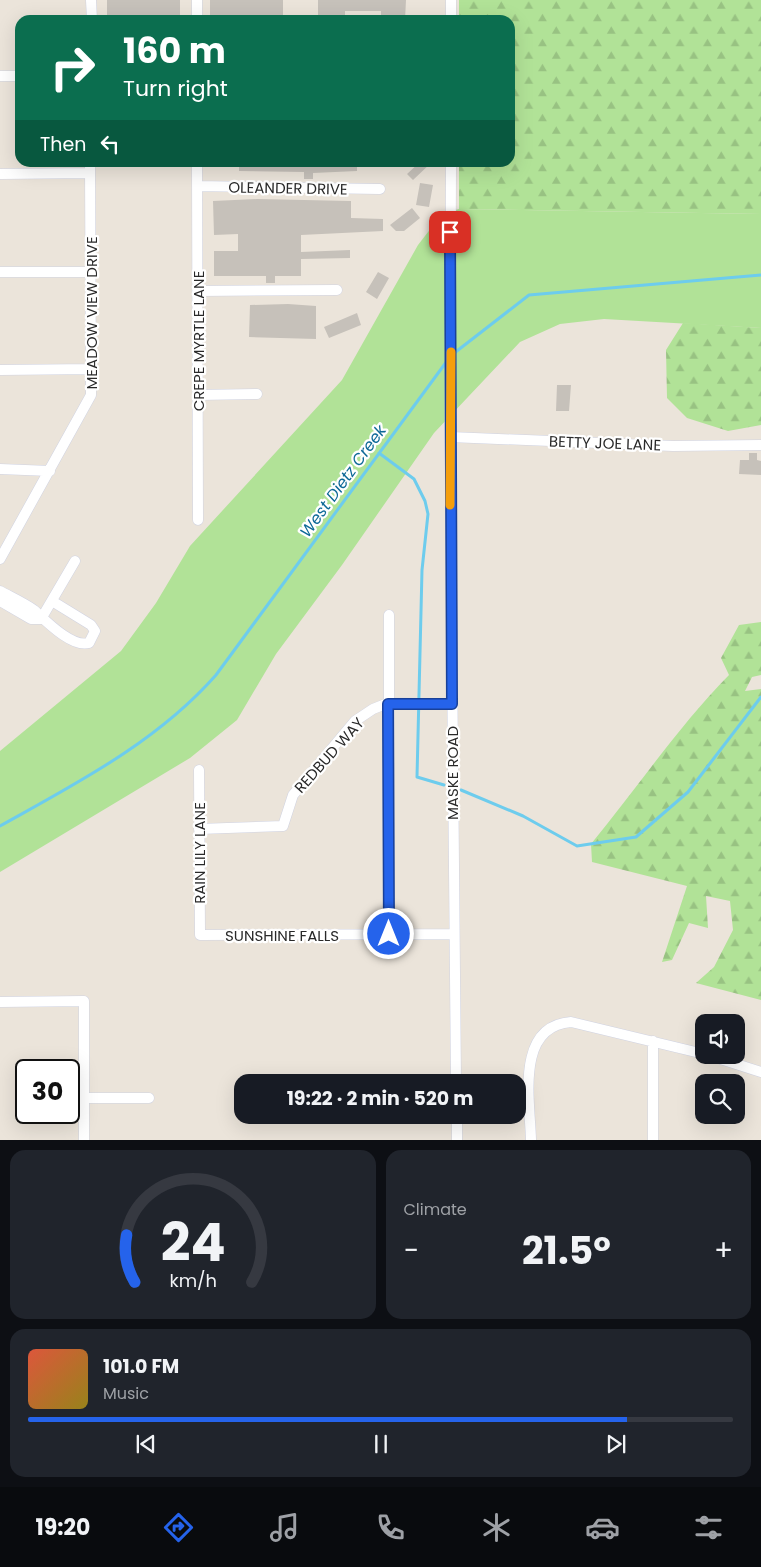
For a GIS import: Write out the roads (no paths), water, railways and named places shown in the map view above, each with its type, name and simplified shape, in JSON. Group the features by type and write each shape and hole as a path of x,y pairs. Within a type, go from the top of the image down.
{"street":[{"path":"91,0 92,15"},
{"path":"197,0 197,15"},
{"path":"451,0 451,15"},
{"path":"0,76 15,76"},
{"name":"CREPE MYRTLE LANE","path":"197,167 198,520"},
{"name":"MASKE ROAD","path":"451,167 450,437 456,1074"},
{"path":"0,174 90,168"},
{"name":"MEADOW VIEW DRIVE","path":"0,559 87,406 91,395 90,168"},
{"name":"OLEANDER DRIVE","path":"197,186 380,190"},
{"path":"0,272 91,272"},
{"path":"198,291 337,290"},
{"path":"0,370 91,369"},
{"path":"198,395 257,394"},
{"name":"BETTY JOE LANE","path":"450,437 644,445 761,445"},
{"path":"0,469 50,472"},
{"path":"41,619 74,561"},
{"path":"0,591 34,611 41,619 78,643 89,643 95,631 91,625 52,601"},
{"path":"0,601 31,619 41,619"},
{"path":"389,615 389,934"},
{"path":"388,704 452,704"},
{"name":"REDBUD WAY","path":"199,829 283,826 293,795 355,721 373,709 388,704"},
{"name":"RAIN LILY LANE","path":"199,770 200,935"},
{"name":"SUNSHINE FALLS","path":"200,935 454,934"},
{"path":"0,1002 84,1001 84,1140"},
{"path":"530,1140 530,1059 534,1047 546,1030 561,1023 570,1022 695,1052"},
{"path":"652,1140 653,1041"},
{"path":"736,1064 761,1072"},
{"path":"84,1098 149,1098"},
{"path":"457,1124 457,1140"}],"waterway":[{"name":"West Dietz Creek","path":"453,354 529,295 761,275"},
{"name":"West Dietz Creek","path":"0,826 115,760 168,721 193,699 216,675 447,361"},
{"path":"379,453 414,479 425,501 428,514 422,570 417,777 444,785"},
{"path":"461,790 523,816 577,846 636,837 688,792 761,697"}]}
